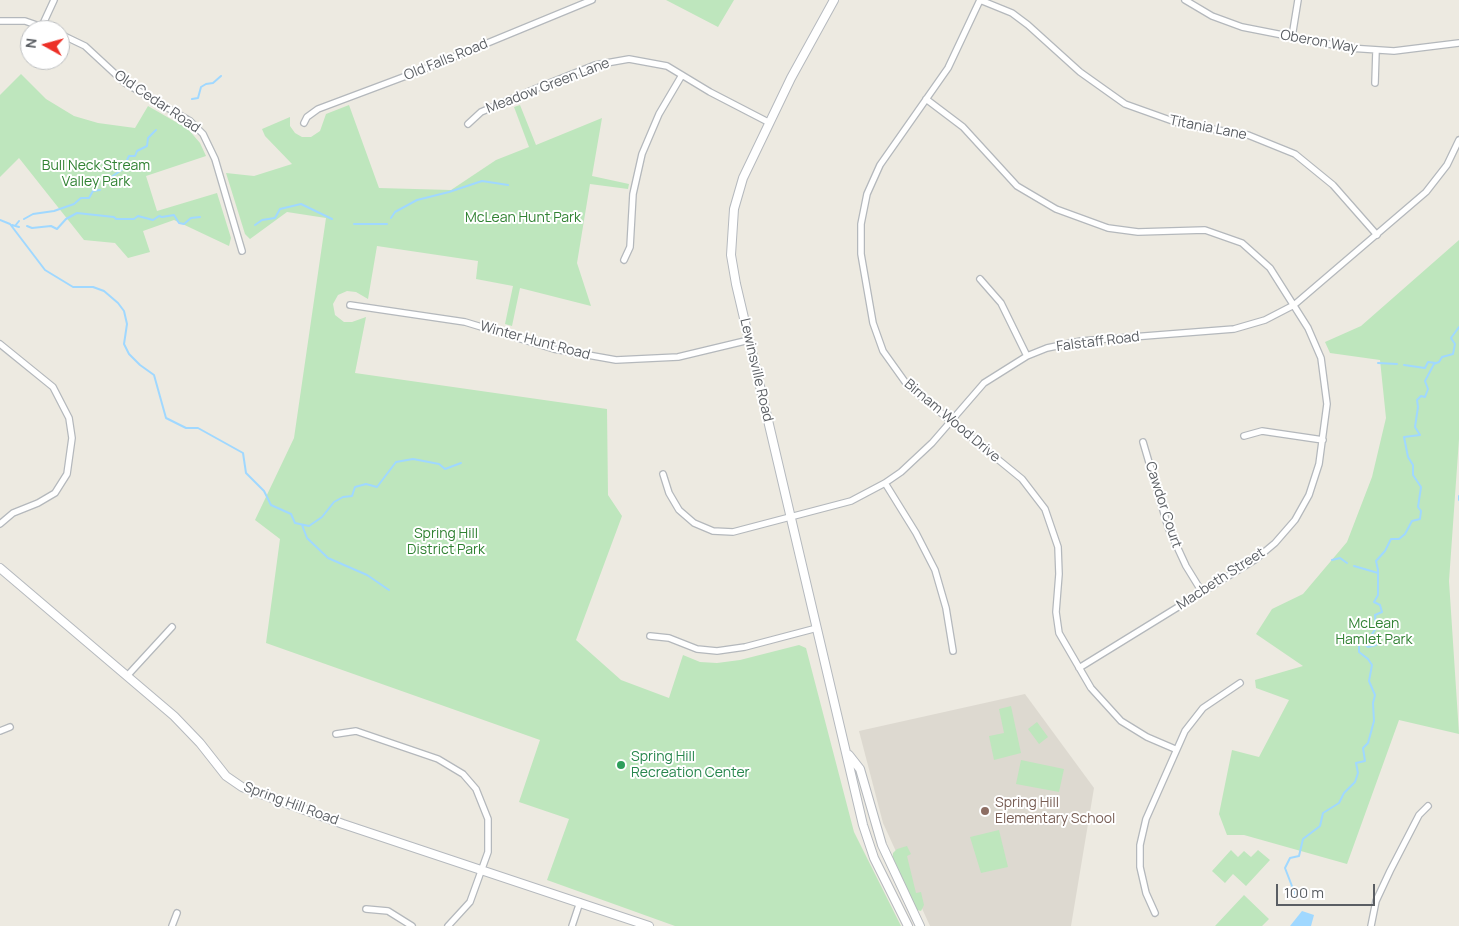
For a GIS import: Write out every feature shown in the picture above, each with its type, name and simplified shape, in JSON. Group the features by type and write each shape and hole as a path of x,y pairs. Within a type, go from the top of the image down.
{"main road":[{"name":"Lewinsville Road","path":"834,0 768,122 738,193 732,223 733,272 868,839 874,858 908,926"},
{"name":"Spring Hill Road","path":"0,568 174,716 200,743 226,776 242,787 649,926"},
{"name":"Lewinsville Road","path":"849,755 860,769 882,846 920,926"},
{"path":"868,839 882,846"},
{"path":"898,909 907,916 916,918"}],"street":[{"path":"45,20 54,0"},
{"name":"Old Falls Road","path":"304,123 307,117 318,109 454,57 592,0"},
{"name":"Birnam Wood Drive","path":"980,0 957,52 880,165 873,179 863,210 860,254 873,323 882,351 908,386 1022,479 1044,509 1058,547 1057,622 1064,644 1099,699 1121,720 1147,737 1175,748"},
{"name":"Titania Lane","path":"980,0 1012,13 1028,24 1080,72 1126,104 1181,124 1248,135 1295,154 1333,185 1377,235"},
{"name":"Oberon Way","path":"1185,0 1226,22 1292,37 1376,51 1411,50 1459,42"},
{"path":"1292,37 1298,0"},
{"path":"0,21 13,19 20,21"},
{"name":"Old Cedar Road","path":"70,39 85,46 125,83 182,116 203,134 213,154 242,251"},
{"path":"1375,83 1376,51"},
{"name":"Meadow Green Lane","path":"468,124 481,112 604,62 642,60 667,66 710,92 768,122"},
{"path":"624,260 630,247 633,194 642,154 659,114 682,74"},
{"name":"Macbeth Street","path":"926,99 963,127 1010,180 1041,202 1089,223 1108,228 1138,232 1198,230 1230,238 1262,259 1294,305 1315,343 1324,373 1327,404 1319,464 1309,495 1286,532 1256,558 1079,668"},
{"name":"Falstaff Road","path":"663,474 669,493 679,510 702,528 718,532 733,532 851,501 885,483 914,460 984,383 1027,356 1047,348 1081,341 1234,329 1266,320 1294,305 1426,192 1446,166 1459,140"},
{"path":"980,279 1001,303 1027,356"},
{"name":"Winter Hunt Road","path":"350,305 465,322 554,349 616,360 678,356 749,340"},
{"path":"0,344 53,386 67,412 72,438 67,474 56,493 38,503 12,513 0,524"},
{"path":"1244,436 1262,431 1323,440"},
{"name":"Cawdor Court","path":"1143,442 1168,527 1183,560 1202,592"},
{"path":"885,483 916,533 934,570 946,608 953,651"},
{"path":"127,676 172,627"},
{"path":"650,636 669,638 697,649 717,651 745,647 817,628"},
{"path":"1155,913 1142,880 1140,867 1140,845 1146,819 1175,748 1189,725 1203,708 1240,683"},
{"path":"0,731 10,727"},
{"path":"336,734 356,731 438,759 463,774 479,794 488,819 490,842 470,902 448,926"},
{"path":"1371,926 1376,901 1390,871 1419,815 1428,806"},
{"path":"572,926 580,902"},
{"path":"366,908 388,911 412,926"},
{"path":"172,926 177,913"}],"shaded area":[{"name":"Spring Hill Elementary School","path":"1025,694 1094,788 1071,926 930,926 883,823 859,731"}],"green space":[{"path":"666,0 734,0 718,27"},
{"name":"Bull Neck Stream Valley Park","path":"21,74 46,99 74,116 98,123 135,128 148,106 188,129 200,143 206,156 146,176 157,211 217,193 231,238 229,246 174,220 143,231 150,252 128,258 115,243 84,240 19,158 0,177 0,95"},
{"name":"Spring Hill District Park","path":"349,105 379,188 451,190 496,160 529,147 514,107 520,105 536,145 602,118 592,176 629,184 628,189 590,184 577,263 591,306 520,288 512,326 505,324 513,286 476,279 478,261 377,246 368,299 356,292 347,291 338,295 333,304 335,315 344,322 352,322 366,317 355,373 607,409 608,495 622,516 576,640 621,680 669,698 683,655 700,662 717,663 740,660 799,645 806,648 854,832 901,926 675,926 547,880 569,819 519,802 540,740 266,643 280,539 255,520 294,438 326,218 287,212 250,239 245,234 226,173 254,176 292,164 265,136 262,129 290,117 290,126 295,133 302,137 311,137 320,131 326,114"},
{"name":"McLean Hamlet Park","path":"1459,240 1459,439 1449,581 1459,734 1399,720 1347,864 1244,835 1227,835 1219,814 1232,750 1259,757 1289,700 1256,688 1255,680 1303,666 1256,634 1272,609 1303,594 1347,542 1372,477 1386,418 1380,360 1330,353 1325,342 1361,326"},
{"path":"1011,706 1021,753 994,760 989,736 1004,733 999,709"},
{"path":"1037,722 1048,737 1039,744 1028,729"},
{"path":"1021,760 1064,769 1059,792 1016,784"},
{"path":"999,830 1008,867 981,873 970,837"},
{"path":"907,846 911,854 907,856 916,893 921,892 924,905 921,911 917,910 892,862 893,853 897,849"},
{"path":"1231,850 1238,857 1244,851 1251,857 1258,850 1270,860 1246,886 1233,874 1225,883 1212,871"},
{"path":"1244,895 1269,919 1262,926 1215,926"}],"water":[{"path":"1302,911 1314,915 1311,926 1290,926"}],"waterway":[{"path":"192,99 198,98 201,87 213,83 221,76"},
{"path":"104,182 123,169 129,156 135,156 137,151 147,146 148,138 156,130"},
{"path":"391,218 395,212 417,200 482,181 508,185"},
{"path":"24,219 33,214 54,211 74,204 81,198 89,198 93,191 100,190"},
{"path":"255,225 262,220 275,218 280,209 301,204 332,219"},
{"path":"27,226 32,228 51,226 57,229 66,219 77,213 114,217 116,219 134,219 138,216 153,220 159,216 174,215 179,223 184,224 191,218 200,217"},
{"path":"0,220 10,224 45,270 73,287 93,287 104,291 118,303 124,311 127,324 124,344 129,354 154,375 166,418 186,428 198,428 243,453 246,473 264,491 271,505 291,514 295,523 309,526 322,517 334,502 343,497 352,496 355,487 366,484 377,487 396,462 413,459 439,464 445,469 461,463"},
{"path":"15,226 19,221"},
{"path":"354,224 387,224"},
{"path":"12,225 19,227"},
{"path":"1295,894 1285,868 1290,858 1299,856 1303,839 1320,826 1323,813 1339,803 1344,793 1355,782 1358,773 1356,763 1365,761 1363,748 1368,743 1374,721 1373,703 1375,695 1369,681 1372,665 1359,652 1359,644 1363,643 1368,647 1376,645 1371,636 1376,628 1375,615 1382,612 1380,605 1374,602 1378,595 1376,561 1385,551 1391,539 1399,539 1405,534 1412,521 1420,519 1421,511 1418,507 1421,487 1413,475 1413,465 1408,457 1404,437 1420,435 1415,427 1418,407 1417,400 1421,396 1425,397 1428,389 1425,381 1434,364 1439,362 1442,357 1453,354 1455,344 1451,338 1459,327"},
{"path":"1404,365 1425,368 1428,362 1436,363"},
{"path":"1378,363 1397,364"},
{"path":"302,525 307,538 328,558 367,575 389,590"},
{"path":"1332,560 1340,558 1347,563"},
{"path":"1354,566 1378,573"}],"place":[{"name":"Spring Hill Recreation Center","path":"621,765"},
{"name":"Spring Hill Elementary School","path":"985,811"}],"park label":[{"name":"McLean Hunt Park","path":"523,218"}]}
